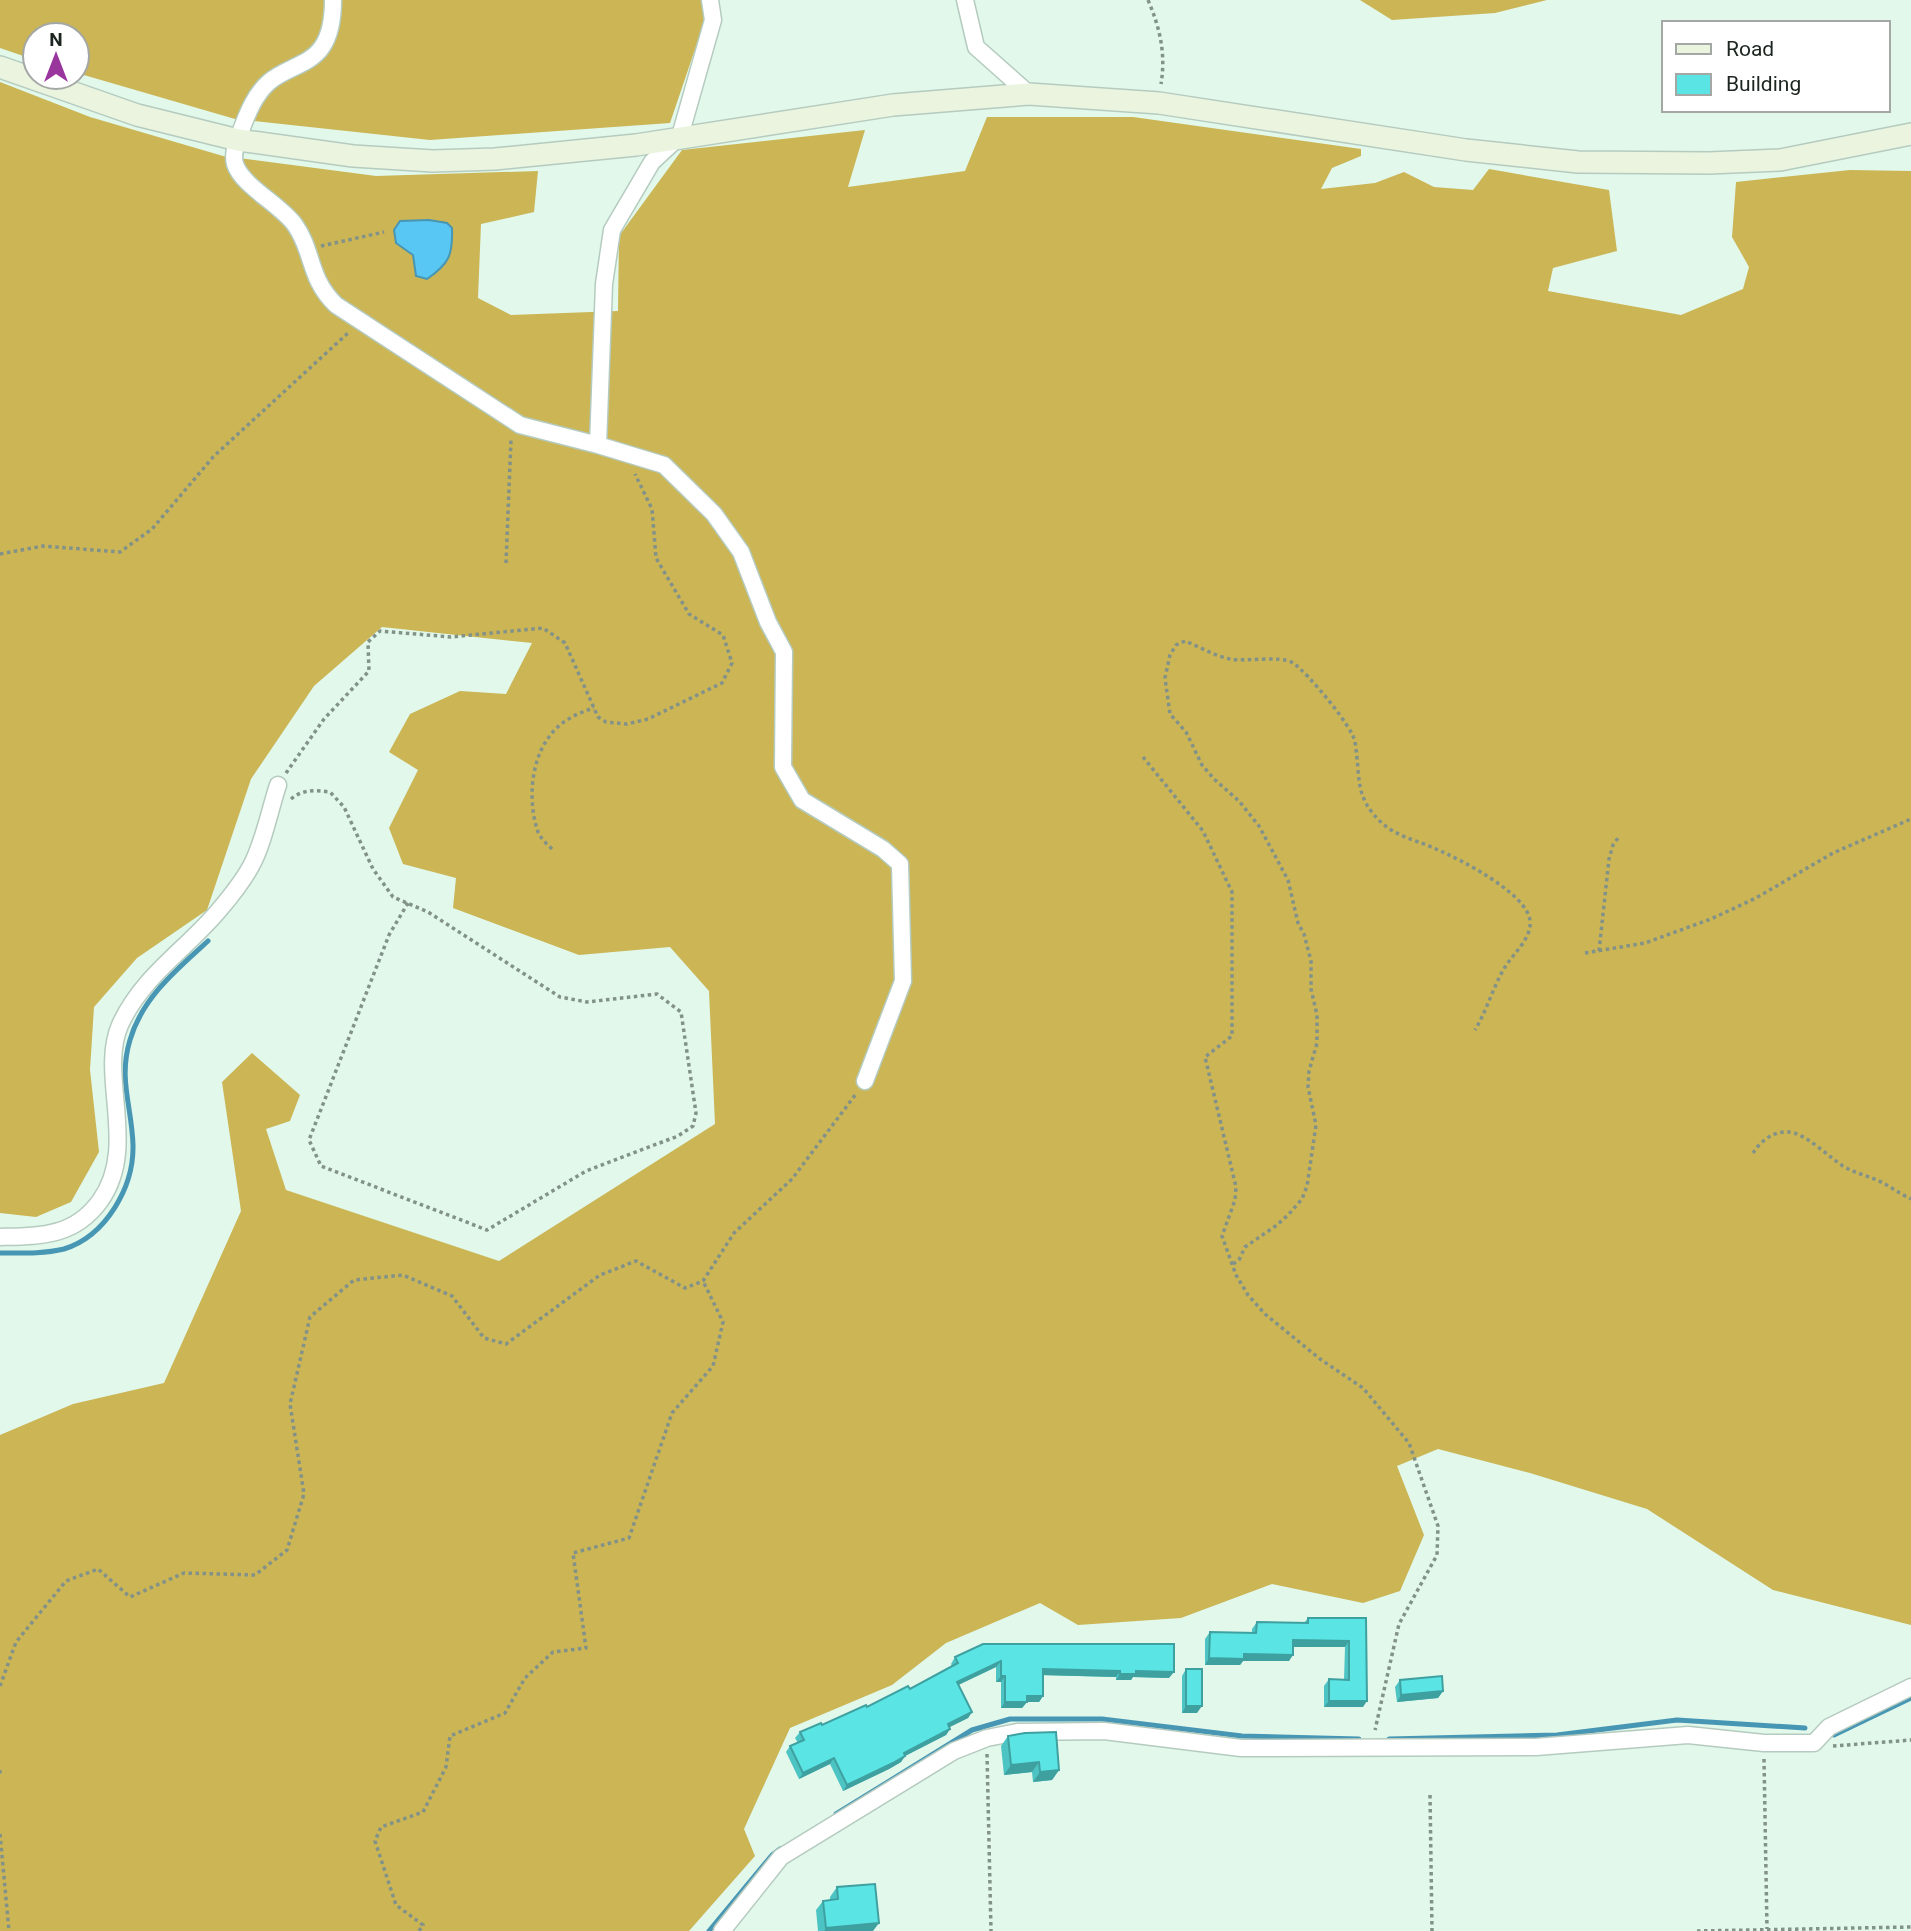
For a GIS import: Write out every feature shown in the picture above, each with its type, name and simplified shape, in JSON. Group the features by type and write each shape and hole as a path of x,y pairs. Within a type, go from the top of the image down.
{"street":[{"path":"333,0 332,17 322,47 312,58 269,82 256,97 234,152 236,165 245,178 294,224 302,238 314,275 326,296 336,306 520,425 663,465 714,514 741,552 768,622 784,652 783,767 802,800 883,849 900,864 903,981 865,1081"},
{"path":"598,445 604,284 612,230 652,162 680,136 713,20 710,0"},
{"path":"965,0 976,47 1029,94"},
{"path":"0,67 136,116 238,140 353,156 433,161 508,158 636,145 680,136 894,105 1029,94 1159,103 1466,150 1578,162 1709,163 1780,160 1911,134"},
{"path":"0,1237 44,1236 66,1229 86,1216 100,1201 111,1179 119,1135 113,1052 119,1027 135,996 220,910 251,866 278,785"},
{"path":"722,1931 781,1857 954,1751 987,1738 1017,1732 1104,1731 1241,1748 1371,1749 1536,1747 1688,1735 1764,1743 1814,1743 1829,1727 1911,1687"}],"path":[{"path":"1148,0 1157,20 1163,45 1164,68 1159,103"},
{"path":"306,249 384,232"},
{"path":"0,554 43,546 120,552 152,529 214,456 360,323"},
{"path":"506,563 511,437 520,425"},
{"path":"278,785 324,719 369,671 368,642 380,631 451,637 543,628 565,643 598,717 606,722 627,724 648,719 722,682 732,663 723,635 689,614 656,558 652,509 625,453"},
{"path":"1233,1264 1239,1260 1245,1247 1289,1214 1302,1199 1307,1186 1316,1125 1308,1087 1309,1071 1317,1043 1317,1015 1311,989 1311,961 1304,934 1298,923 1288,880 1259,826 1239,801 1202,765 1186,732 1170,714 1165,678 1170,655 1176,645 1185,641 1228,659 1293,663 1349,725 1355,740 1360,791 1367,807 1385,826 1404,837 1458,859 1499,884 1522,903 1531,924 1524,941 1505,967 1475,1030"},
{"path":"552,849 539,835 533,809 533,783 538,757 549,736 567,720 594,708"},
{"path":"1143,757 1203,831 1232,892 1232,1035 1205,1057 1236,1188 1235,1200 1222,1236 1236,1275 1248,1295 1265,1314 1320,1359 1363,1388 1409,1443 1438,1526 1437,1555 1399,1624 1371,1749"},
{"path":"287,802 298,793 306,791 330,792 344,807 373,870 393,897 408,903 428,912 560,996 587,1002 657,994 681,1012 696,1113 693,1126 678,1136 586,1171 487,1230 321,1166 309,1139 389,935 408,903"},
{"path":"1585,953 1645,943 1711,919 1756,898 1833,853 1911,819"},
{"path":"1599,951 1609,859 1618,838"},
{"path":"0,1686 16,1642 66,1581 98,1569 130,1597 184,1573 255,1575 287,1550 304,1494 290,1404 310,1317 354,1280 403,1275 452,1296 484,1338 506,1344 600,1275 636,1261 685,1288 703,1281 734,1233 792,1180 865,1081"},
{"path":"1754,1153 1759,1144 1777,1133 1793,1132 1845,1167 1884,1183 1911,1199"},
{"path":"419,1931 423,1925 396,1905 375,1841 381,1826 423,1812 446,1767 450,1736 505,1713 525,1678 553,1652 586,1648 573,1553 629,1538 672,1413 713,1366 723,1322 703,1281"},
{"path":"987,1738 991,1931"},
{"path":"1814,1743 1828,1746 1911,1740"},
{"path":"1764,1743 1768,1930"},
{"path":"0,1770 0,1776"},
{"path":"1430,1795 1432,1931"},
{"path":"0,1834 9,1931"},
{"path":"1697,1931 1911,1927"}],"shaded area":[{"path":"0,0 703,0 705,20 670,123 430,140 235,119 91,77 91,21 21,21 21,55 0,48"},
{"path":"1360,0 1547,0 1495,13 1392,20"},
{"path":"0,82 90,117 223,156 376,176 538,171 534,212 481,224 478,298 511,315 618,311 619,236 682,150 865,130 848,187 965,171 987,117 1133,117 1361,149 1361,156 1332,168 1321,189 1375,183 1404,172 1434,187 1473,190 1489,169 1609,190 1617,251 1553,268 1548,291 1681,315 1743,289 1749,267 1732,237 1736,182 1850,170 1911,171 1911,1625 1773,1590 1647,1509 1530,1473 1438,1449 1397,1466 1424,1535 1400,1591 1363,1603 1272,1584 1181,1618 1078,1625 1040,1603 946,1643 892,1685 790,1728 744,1829 755,1856 689,1931 0,1931 0,1435 73,1404 164,1383 241,1211 222,1082 252,1053 300,1095 290,1121 266,1129 286,1190 499,1261 715,1124 709,991 670,947 579,955 453,908 456,878 403,864 389,828 418,770 389,752 410,714 460,691 506,694 532,643 382,627 314,686 251,779 207,910 137,958 94,1007 90,1070 99,1152 71,1202 36,1217 0,1213"}],"water":[{"path":"429,220 447,223 452,228 452,237 448,258 427,279 416,276 413,255 396,243 394,230 400,221"}],"building":[{"path":"1308,1618 1366,1618 1367,1701 1329,1701 1329,1679 1349,1680 1349,1641 1293,1640 1293,1655 1244,1654 1244,1659 1209,1658 1210,1632 1256,1633 1257,1622 1308,1623"},
{"path":"983,1644 1174,1644 1174,1672 1136,1671 1136,1674 1120,1674 1120,1671 1043,1669 1043,1696 1027,1696 1027,1702 1005,1702 1005,1676 1001,1676 1001,1661 957,1682 972,1712 948,1724 950,1729 904,1753 905,1756 893,1763 847,1785 834,1758 803,1773 790,1746 804,1740 800,1732 866,1705 867,1707 908,1686 910,1689 958,1663 955,1657"},
{"path":"1186,1669 1202,1669 1202,1706 1186,1706"},
{"path":"1442,1676 1443,1691 1401,1695 1400,1680"},
{"path":"1056,1732 1059,1770 1040,1772 1039,1762 1011,1765 1008,1736"},
{"path":"875,1884 879,1923 826,1928 823,1901 838,1899 837,1887"}],"waterway":[{"path":"0,1253 64,1249 93,1233 115,1208 129,1177 132,1161 132,1131 125,1080 130,1040 143,1011 162,985 208,941"},
{"path":"1834,1735 1911,1698"},
{"path":"836,1814 972,1730 1010,1719 1102,1719 1242,1736 1359,1739"},
{"path":"1389,1739 1557,1735 1677,1720 1805,1728"},
{"path":"709,1931 772,1855 780,1849"}]}
